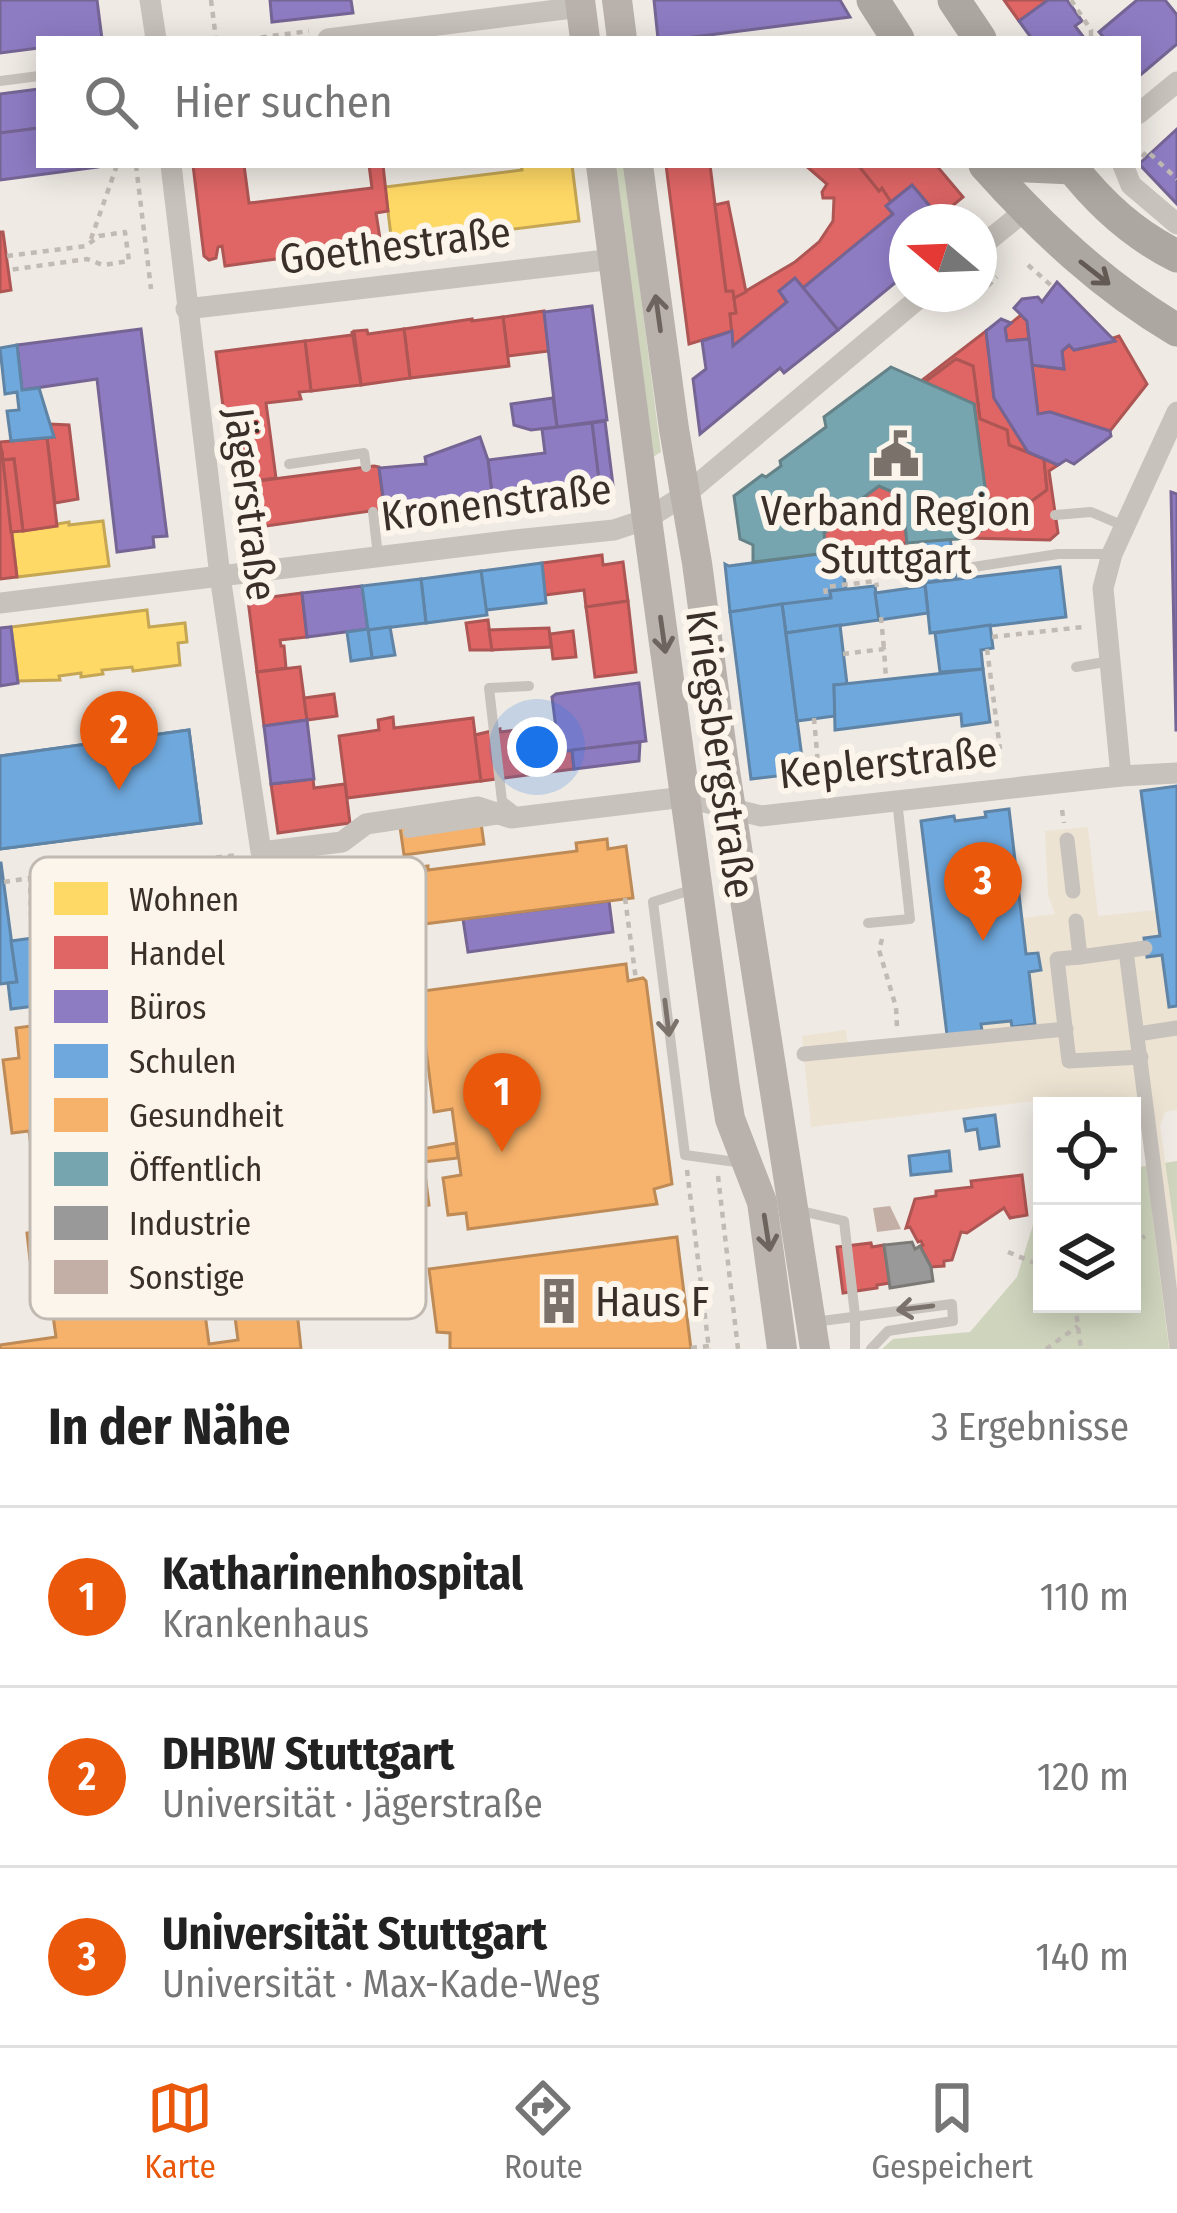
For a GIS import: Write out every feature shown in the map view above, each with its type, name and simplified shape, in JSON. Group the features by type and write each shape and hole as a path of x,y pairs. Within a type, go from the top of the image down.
{"main road":[{"path":"617,0 622,36"},
{"path":"873,0 896,36"},
{"path":"954,0 978,36"},
{"path":"580,3 585,36"},
{"name":"Kriegsbergstraße","path":"601,168 730,1119 731,1161 762,1202 782,1349"},
{"name":"Kriegsbergstraße","path":"638,168 813,1336"},
{"path":"988,168 1090,269 1176,330"},
{"path":"1075,168 1110,212 1177,256"}],"street":[{"path":"150,0 156,36"},
{"path":"349,36 580,3"},
{"path":"1141,112 1177,82"},
{"name":"Jägerstraße","path":"171,168 220,576 261,852"},
{"path":"1124,168 1131,185 1177,224"},
{"path":"997,233 1026,210"},
{"name":"Goethestraße","path":"187,309 614,259"},
{"name":"Kronenstraße","path":"0,603 596,532 646,519 686,494 902,312"},
{"path":"1121,776 1103,588 1112,554 1177,412"},
{"name":"Keplerstraße","path":"261,852 342,842 366,824 478,807 516,818 684,797 761,816 1177,773"},
{"path":"1066,840 1072,891"},
{"path":"1076,921 1080,957"},
{"path":"1141,1058 1069,1060 1048,960 1145,948"},
{"path":"1126,951 1177,1348"},
{"path":"1138,1034 1177,1028"},
{"path":"804,1054 998,1030 1066,1029"}],"lane":[{"path":"0,81 36,76"},
{"path":"289,464 364,453 366,467"},
{"path":"373,512 378,556"},
{"path":"1055,515 1091,512 1124,526"},
{"path":"967,568 1058,554 1112,554"},
{"path":"1076,667 1110,662"},
{"path":"516,818 502,801 489,688 530,686"},
{"path":"868,923 910,919 897,800"},
{"path":"408,833 516,818"},
{"path":"261,852 262,857"},
{"path":"697,888 653,902 685,1154 731,1161"},
{"path":"794,1209 844,1221 855,1349"},
{"path":"813,1336 855,1316 952,1304 953,1321 888,1331 871,1349"}],"path":[{"path":"211,0 216,36"},
{"path":"1070,0 1091,36"},
{"path":"1154,157 1177,179"},
{"path":"90,243 116,168"},
{"path":"136,168 151,289"},
{"path":"7,256 86,246 99,236 125,232 129,261 103,265 87,260 8,270"},
{"path":"1028,265 1053,287"},
{"path":"826,594 825,587 876,581 877,587"},
{"path":"880,617 886,679"},
{"path":"992,637 1083,627"},
{"path":"843,654 884,649"},
{"path":"987,649 1000,749"},
{"path":"814,718 819,775"},
{"path":"218,857 261,852"},
{"path":"4,882 30,878"},
{"path":"625,898 636,980"},
{"path":"879,950 896,1007 897,1041"},
{"path":"685,1154 709,1348 691,1348"},
{"path":"731,1161 738,1349"},
{"path":"1008,1252 1033,1262"},
{"path":"1077,1313 1081,1349"},
{"path":"1046,1349 1078,1326"}],"green space":[{"path":"616,168 624,168 661,452 653,457"},
{"path":"1177,1161 1177,1349 882,1349 893,1339 970,1332 1017,1277 1033,1225 1033,1313 1141,1313 1141,1167"}],"shaded area":[{"path":"1088,827 1098,916 1157,910 1160,936 1144,939 1146,956 1162,955 1169,1006 1177,1006 1177,1110 1165,1112 1160,1125 1177,1247 1177,1349 1169,1349 1141,1097 1033,1097 1033,1101 811,1127 802,1036 846,1030 848,1047 982,1030 981,1024 1034,1024 1029,972 1040,970 1038,953 1026,954 1022,918 1055,914 1048,895 1045,831"}],"building: Wohnen":[{"path":"572,168 579,221 392,244 385,187"},
{"path":"103,521 109,566 17,577 12,532"},
{"path":"147,610 149,627 185,623 187,642 178,643 180,665 18,681 11,627"}],"building: Handel":[{"path":"1004,0 1048,0 1019,21"},
{"path":"193,168 244,168 249,203 372,188 369,168 383,168 388,211 376,213 381,245 225,266 222,246 216,258 204,256"},
{"path":"666,168 710,168 726,291 733,291 736,313 730,314 732,331 689,344"},
{"path":"808,168 860,168 891,202 886,206 889,217 803,288 795,278 779,291 787,302 733,346 730,314 736,313 734,298 795,262 819,242 833,221 834,198 823,198 827,184"},
{"path":"860,168 939,168 963,197 955,204 928,204 912,185 891,202 882,188 879,191"},
{"path":"728,202 746,292 734,298 733,291 726,291 715,205"},
{"path":"0,232 11,290 0,292"},
{"path":"544,311 549,351 508,356 503,317"},
{"path":"1021,315 1027,321 1029,339 1007,341 1005,328"},
{"path":"503,317 509,366 410,378 404,329"},
{"path":"404,329 410,378 361,385 354,331"},
{"path":"352,331 361,385 311,391 305,341 352,335"},
{"path":"986,331 994,398 1028,452 1009,445 1007,430 980,419 973,366 956,359 921,381"},
{"path":"1119,336 1147,384 1110,431 1050,412 1038,414 1032,365 1064,369 1062,351 1069,345 1074,350"},
{"path":"305,341 311,391 299,392 301,399 266,403 276,478 233,484 216,352"},
{"path":"956,359 973,366 980,419 1007,430 1009,445 1044,459 1047,490 1032,501 1021,504 986,498 974,404 925,382"},
{"path":"49,424 69,425 78,499 55,503 47,438 54,437"},
{"path":"47,438 57,526 23,531 14,459 3,460 0,442"},
{"path":"0,453 17,577 0,579"},
{"path":"14,459 23,531 11,532 3,460"},
{"path":"1044,459 1058,465 1049,471 1058,533 1050,540 970,538 990,524 986,498 1021,504 1047,490"},
{"path":"379,467 384,509 246,529 243,483"},
{"path":"879,486 902,496 907,543 826,553 824,533 866,502 864,497"},
{"path":"602,555 603,565 623,562 628,601 586,607 584,590 545,595 542,563"},
{"path":"302,593 307,637 280,640 286,668 257,672 248,600"},
{"path":"628,601 636,672 595,677 586,607"},
{"path":"488,620 492,650 470,650 466,623"},
{"path":"549,628 551,647 492,650 489,630"},
{"path":"573,631 576,657 553,659 550,634"},
{"path":"300,667 307,720 264,726 257,672"},
{"path":"334,694 337,716 307,720 304,698"},
{"path":"393,717 394,728 473,718 481,781 347,798 339,736 379,730 378,720"},
{"path":"550,726 559,752 572,750 574,769 481,781 475,735"},
{"path":"313,779 314,788 345,784 350,823 278,833 271,784"},
{"path":"1022,1175 1027,1215 1010,1218 1004,1208 967,1233 961,1232 952,1260 931,1267 921,1241 906,1228 915,1199 972,1187 971,1181"},
{"path":"871,1243 872,1247 884,1245 890,1283 843,1293 837,1247"}],"building: Büros":[{"path":"0,0 97,0 102,36 36,36 36,48 0,53"},
{"path":"270,0 351,0 353,13 272,22"},
{"path":"654,0 840,0 850,17 701,36 658,36"},
{"path":"1048,0 1067,0 1082,21 1075,26 1083,36 1030,36 1019,21"},
{"path":"1137,0 1165,0 1177,15 1177,44 1141,74 1141,36 1102,36 1099,32"},
{"path":"36,89 36,128 0,133 0,94"},
{"path":"36,128 36,168 90,168 0,180 0,133"},
{"path":"1177,129 1177,204 1141,166"},
{"path":"912,185 928,204 889,204 889,209 886,206"},
{"path":"889,217 889,288 838,330 803,288"},
{"path":"795,278 838,330 784,373 780,368 700,434 693,379 706,369 702,341 732,331 733,346 787,302 779,291"},
{"path":"1057,282 1115,341 1074,350 1069,345 1062,351 1064,369 1032,365 1027,321 1014,308 1022,299 1038,297 1042,302"},
{"path":"592,306 607,420 557,427 544,312"},
{"path":"1001,319 1011,323 1005,328 1007,341 1029,339 1038,414 1050,412 1110,431 1111,436 1074,464 1066,460 1058,465 1028,452 994,398 986,331"},
{"path":"141,329 167,536 153,537 154,547 117,552 97,379 22,390 17,345"},
{"path":"553,398 557,427 531,430 514,425 511,404"},
{"path":"605,421 613,485 600,491 592,423"},
{"path":"592,423 602,505 552,511 550,497 493,503 488,460 545,453 542,429"},
{"path":"480,437 488,460 492,509 479,504 478,509 454,505 451,510 414,506 412,511 402,507 400,512 385,510 379,468 426,464 425,457"},
{"path":"1171,492 1177,494 1177,730 1176,730"},
{"path":"362,586 368,629 307,637 302,593"},
{"path":"11,627 18,683 0,686 0,628"},
{"path":"639,683 646,741 559,752 552,697"},
{"path":"307,720 314,779 271,784 264,726"},
{"path":"640,742 639,761 574,769 572,750"},
{"path":"609,901 613,932 468,952 463,919"}],"building: Schulen":[{"path":"17,345 22,390 39,388 54,437 11,441 7,411 19,410 17,392 5,394 0,348"},
{"path":"950,538 956,578 925,583 919,541"},
{"path":"840,551 846,589 830,591 831,598 730,612 725,564"},
{"path":"542,563 546,603 486,610 481,571"},
{"path":"1060,567 1066,617 930,633 925,583"},
{"path":"481,571 487,615 426,623 421,579"},
{"path":"421,579 426,623 368,630 362,586"},
{"path":"875,586 879,620 786,633 782,604 831,598 830,591"},
{"path":"925,586 928,613 879,620 875,593"},
{"path":"782,604 804,773 751,779 730,612"},
{"path":"840,625 847,684 834,685 835,716 797,721 786,633"},
{"path":"990,625 993,648 981,650 983,669 940,672 935,633"},
{"path":"390,627 395,655 372,658 368,630"},
{"path":"368,629 372,658 351,661 347,632"},
{"path":"983,669 990,722 962,726 961,714 835,730 834,685"},
{"path":"189,730 201,823 0,849 0,756","holes":["126,779 129,802 111,804 108,781"]},
{"path":"189,730 201,823 0,849 0,756"},
{"path":"1177,786 1177,1006 1169,1007 1162,955 1147,957 1144,938 1160,936 1141,791"},
{"path":"1009,809 1026,954 1038,953 1041,970 1029,972 1035,1024 981,1024 982,1031 947,1035 921,821 986,817 985,812"},
{"path":"0,863 17,982 0,984"},
{"path":"30,938 30,1007 11,1009 8,983 17,982 11,941"},
{"path":"995,1115 999,1146 980,1149 977,1129 966,1131 964,1119"},
{"path":"949,1151 951,1171 911,1175 909,1156"}],"building: Gesundheit":[{"path":"480,816 484,844 404,855 400,827"},
{"path":"607,839 608,849 626,846 633,898 426,924 426,866 428,870 577,851 576,843"},
{"path":"626,964 628,981 643,978 672,1184 654,1189 657,1204 468,1229 466,1213 448,1215 443,1178 461,1175 452,1109 434,1112 426,1049 426,991"},
{"path":"30,1026 30,1139 29,1131 12,1133 3,1060 19,1058 16,1028"},
{"path":"456,1143 458,1158 426,1162 426,1148"},
{"name":"Haus F","path":"677,1237 691,1349 450,1349 450,1333 437,1332 429,1269"},
{"path":"53,1319 206,1319 209,1344 238,1340 235,1319 298,1319 301,1349 0,1349 0,1345 56,1337"}],"building: Öffentlich":[{"path":"891,367 974,404 990,524 970,538 907,543 902,496 879,486 864,497 866,502 824,533 826,553 753,562 753,545 740,539 734,496 781,466 780,461 826,427 824,417"}],"building: Industrie":[{"path":"912,1242 915,1249 920,1246 933,1281 890,1288 884,1245"}],"building: Sonstige":[{"path":"890,1206 901,1229 877,1232 873,1208"}],"place":[{"name":"Verband Region Stuttgart","path":"896,454"},
{"name":"DHBW Stuttgart","path":"119,790"},
{"name":"Universität Stuttgart","path":"983,941"},
{"name":"Katharinenhospital","path":"502,1152"},
{"name":"Haus F","path":"559,1301"}]}
